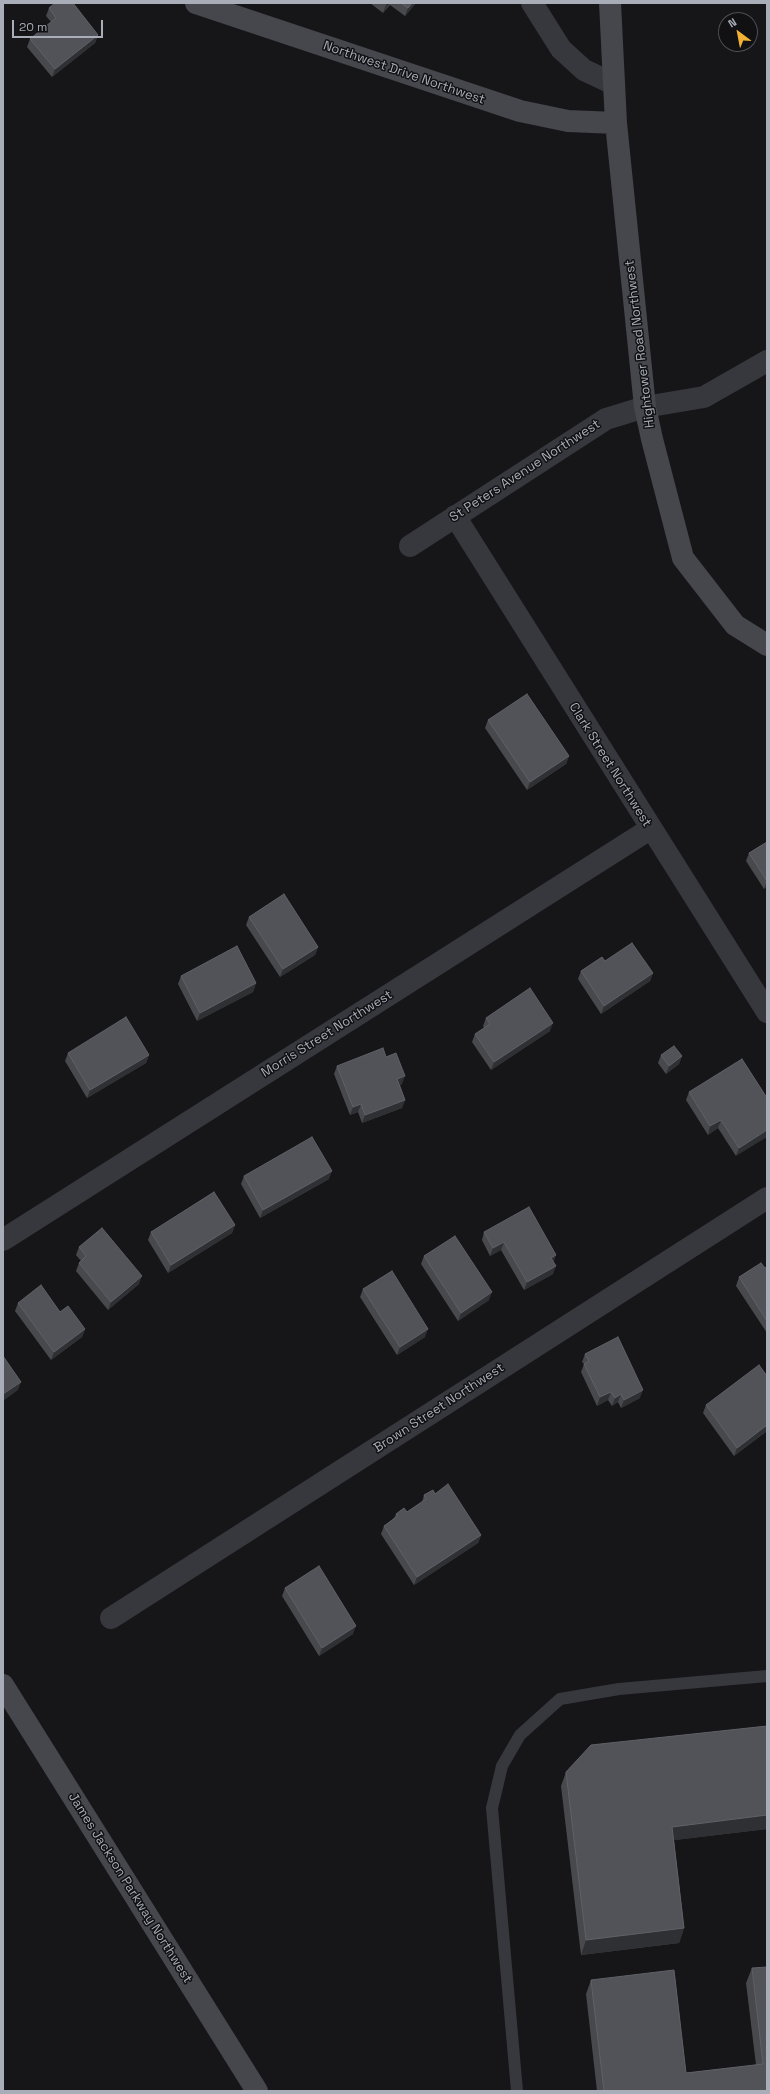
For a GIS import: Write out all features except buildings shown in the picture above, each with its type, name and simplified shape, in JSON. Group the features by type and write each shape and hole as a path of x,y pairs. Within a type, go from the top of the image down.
{"street":[{"name":"Northwest Drive Northwest","path":"196,3 520,112 568,121 616,123"},
{"path":"532,3 562,48 584,70 614,84"},
{"name":"Hightower Road Northwest","path":"610,3 616,123 645,407 683,558 735,625 767,645"},
{"name":"St Peters Avenue Northwest","path":"410,546 606,419 645,407 704,398 767,361"},
{"name":"Clark Street Northwest","path":"455,516 650,829 767,1012"},
{"name":"Morris Street Northwest","path":"3,1240 650,829"},
{"name":"Brown Street Northwest","path":"111,1618 767,1198"},
{"name":"James Jackson Parkway Northwest","path":"3,1686 257,2091"}],"lane":[{"path":"517,2091 492,1808 502,1766 520,1735 560,1699 619,1690 767,1676"}]}
